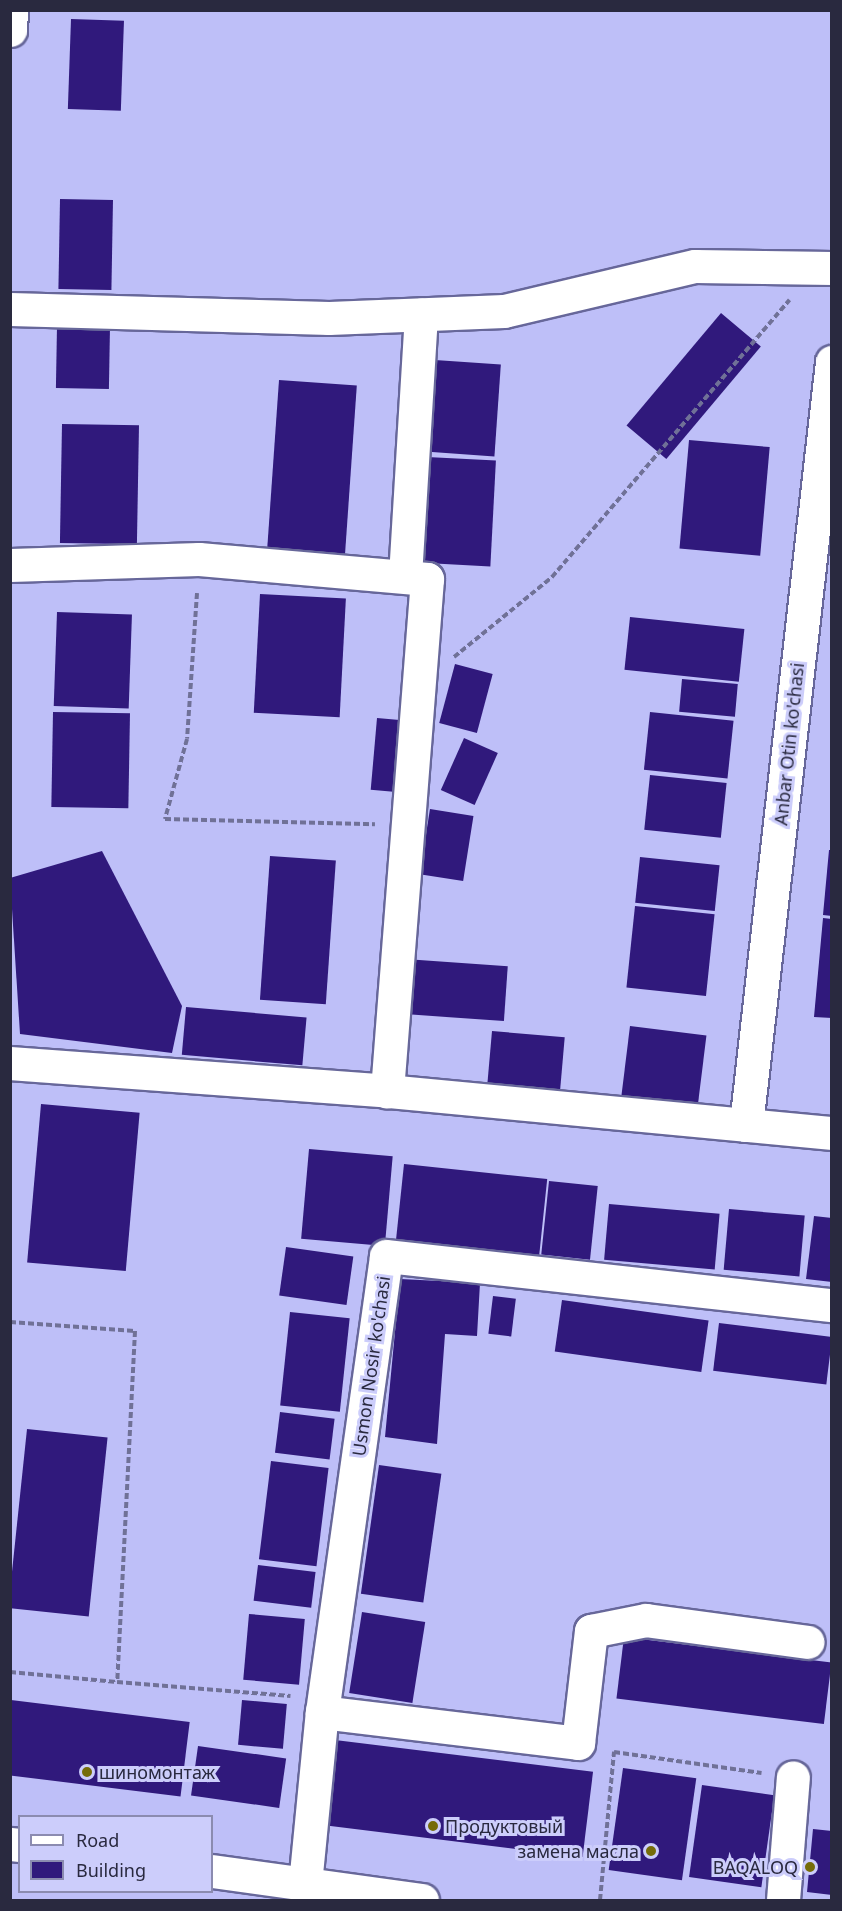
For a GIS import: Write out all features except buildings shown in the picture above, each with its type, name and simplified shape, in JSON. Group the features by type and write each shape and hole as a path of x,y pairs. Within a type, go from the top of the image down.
{"street":[{"path":"10,30 11,10"},
{"path":"10,309 329,318 504,311 695,266 824,268"},
{"path":"405,576 421,314"},
{"name":"Anbar Otin ko'chasi","path":"746,1125 824,504 831,362"},
{"path":"10,565 199,560 427,579 387,1091"},
{"path":"10,1063 387,1091 831,1133"},
{"name":"Usmon Nosir ko'chasi","path":"305,1884 323,1705 386,1256 831,1305"},
{"path":"323,1705 578,1743 591,1631 646,1620 808,1642"},
{"path":"783,1900 793,1777"},
{"path":"213,1871 422,1900"}],"path":[{"path":"419,685 552,577 824,268"},
{"path":"199,560 187,739 165,819 408,825"},
{"path":"10,1322 135,1331 117,1682"},
{"path":"10,1672 323,1705"},
{"path":"578,1743 614,1752 793,1777"},
{"path":"600,1900 614,1752"}],"place":[{"name":"шиномонтаж","path":"87,1772"},
{"name":"Продуктовый","path":"433,1826"},
{"name":"замена масла","path":"651,1851"},
{"name":"BAQALOQ","path":"810,1867"}]}
